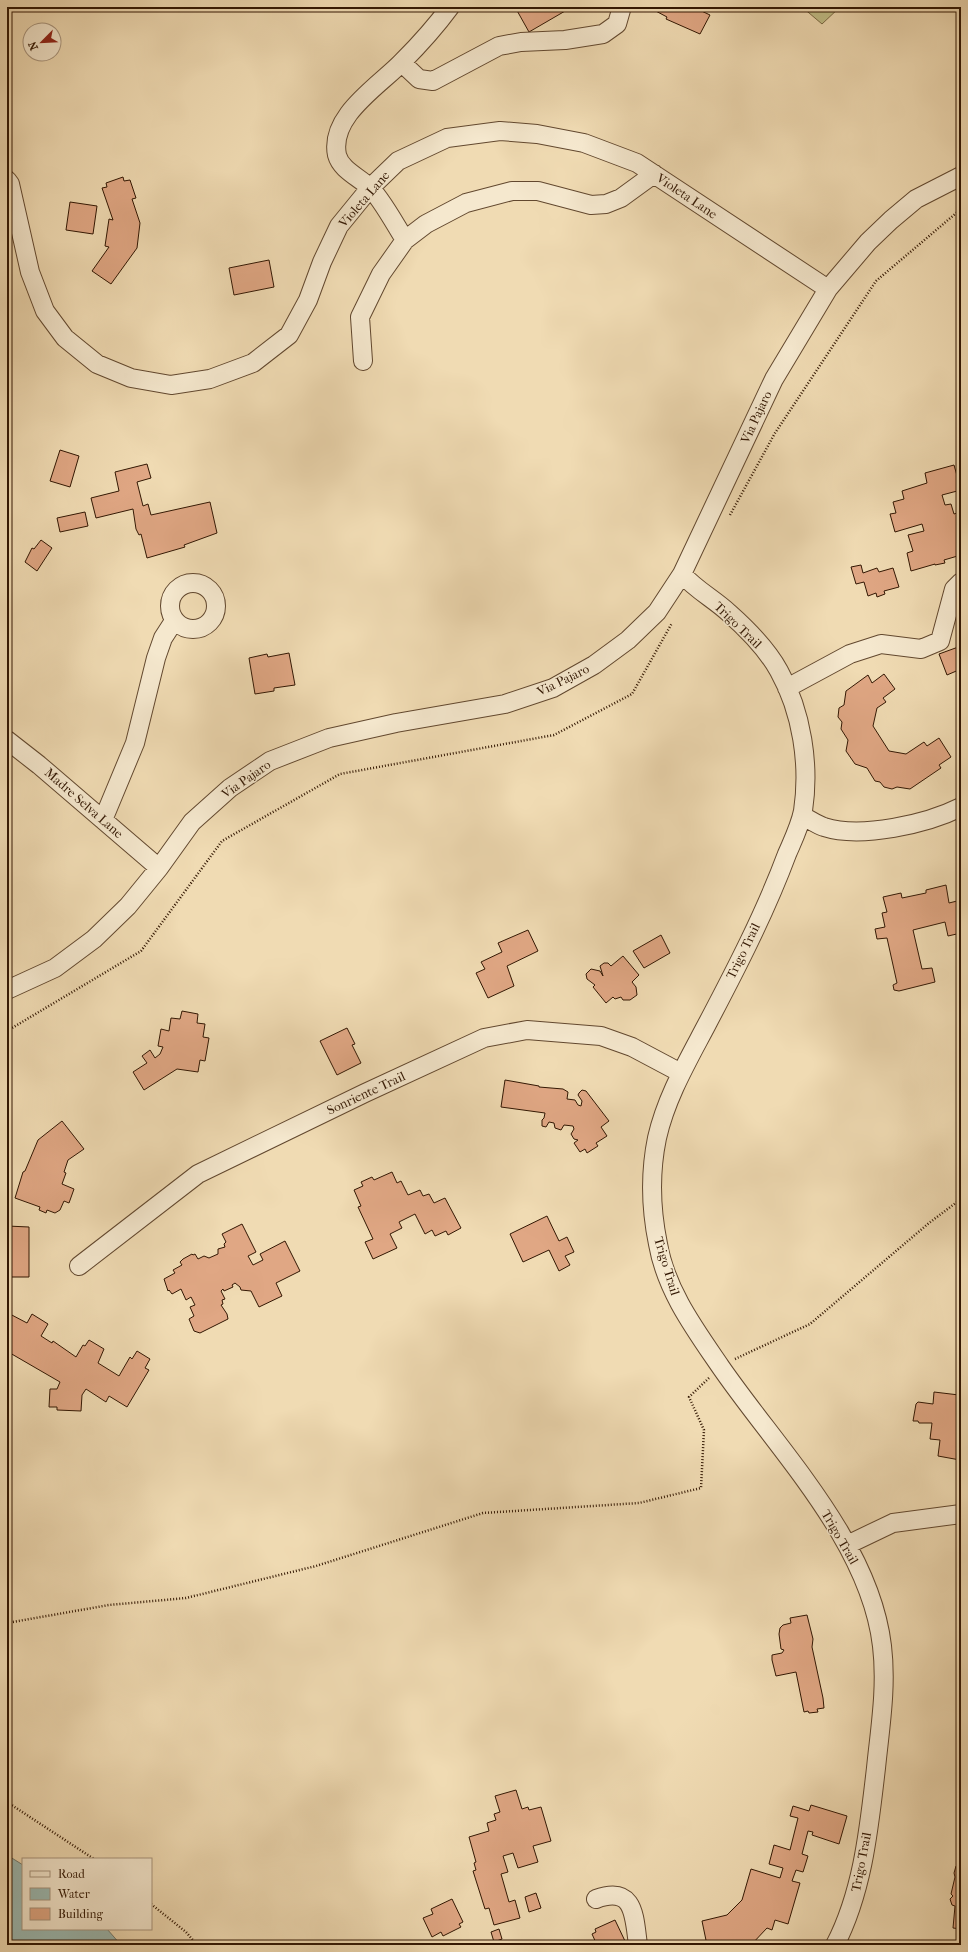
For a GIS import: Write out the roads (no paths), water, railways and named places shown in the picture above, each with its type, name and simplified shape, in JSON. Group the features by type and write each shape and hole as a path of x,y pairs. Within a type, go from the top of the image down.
{"street":[{"path":"405,240 370,188 345,168 337,156 337,137 346,116 359,101 402,62 450,7"},
{"path":"402,62 419,79 433,81 499,46 521,42 565,40 603,34 617,24 621,10"},
{"name":"Violeta Lane","path":"7,180 10,184 20,223 30,272 45,311 65,338 97,364 131,378 171,385 210,379 253,363 289,335 308,300 322,262 339,226 370,188 398,161 447,138 500,131 537,134 584,143 637,163 828,289"},
{"path":"363,361 360,317 381,274 405,240 426,224 466,203 512,191 538,191 591,205 606,204 621,198 654,174"},
{"name":"Via Pajaro","path":"7,990 55,968 94,939 128,906 159,868 192,822 230,788 270,760 329,738 396,723 505,704 553,688 594,665 628,640 657,612 682,574 774,379 828,289 868,242 891,220 916,199 961,176"},
{"name":"Trigo Trail","path":"682,574 692,586 728,612 758,642 777,668 795,706 805,765 806,777 802,816 776,885 667,1103 656,1145 653,1171 653,1206 658,1246 672,1289 687,1318 720,1366 815,1496 847,1545 872,1597 879,1623 883,1649 884,1696 875,1780 861,1874 849,1915 835,1945"},
{"path":"787,688 850,654 881,644 921,649 940,641 954,589 961,582"},
{"path":"103,820 135,743 156,658 163,638 174,621"},
{"name":"Madre Selva Lane","path":"7,740 39,765 159,868"},
{"path":"802,816 824,827 844,830 873,830 897,828 920,822 946,815 961,807"},
{"name":"Sonriente Trail","path":"79,1266 198,1174 365,1093 484,1038 527,1030 601,1036 632,1047 681,1073"},
{"path":"847,1545 893,1523 961,1514"},
{"path":"596,1899 613,1894 619,1895 626,1900 631,1907 638,1945"}],"water":[{"path":"7,1855 22,1864 22,1930 108,1930 121,1945 7,1945"}]}
